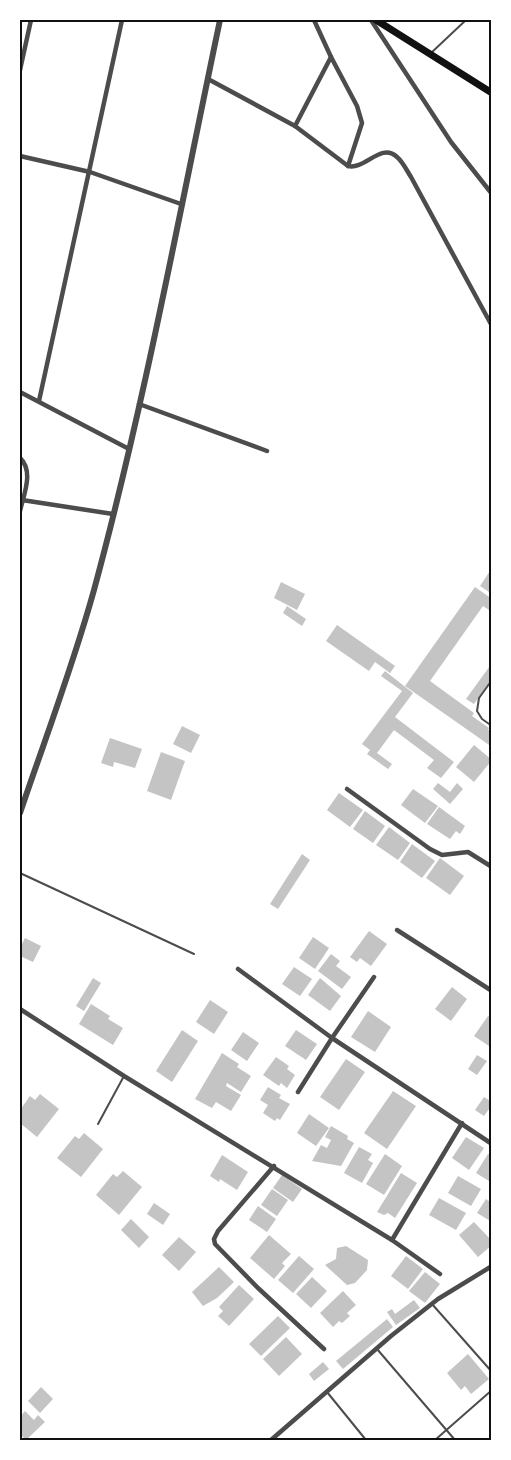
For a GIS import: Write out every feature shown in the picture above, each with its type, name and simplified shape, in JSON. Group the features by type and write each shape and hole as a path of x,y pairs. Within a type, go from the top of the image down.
{"main road":[{"path":"376,20 492,93"}],"street":[{"path":"20,70 31,20"},
{"path":"39,402 122,20"},
{"path":"20,813 80,638 113,514 139,404 220,20"},
{"path":"314,20 357,106 362,123 348,166"},
{"path":"371,20 451,142 492,194"},
{"path":"295,126 331,57"},
{"path":"208,79 295,126 348,166 356,167 382,153 397,157 411,177 492,326"},
{"path":"20,156 90,172 182,204"},
{"path":"20,392 129,448"},
{"path":"139,404 267,451"},
{"path":"20,458 26,465 28,474 20,511"},
{"path":"22,500 113,514"},
{"path":"347,789 436,852 448,855 468,852 492,867"},
{"path":"396,930 492,992"},
{"path":"238,969 332,1038 492,1144"},
{"path":"298,1092 374,977"},
{"path":"20,1009 124,1076 392,1240 440,1274"},
{"path":"392,1240 462,1123"},
{"path":"274,1166 218,1231 214,1239 215,1244 258,1288 324,1349"},
{"path":"271,1440 432,1304 492,1266"}],"lane":[{"path":"430,52 466,20"},
{"path":"492,680 479,698 477,711 482,719 492,726"},
{"path":"20,873 194,954"},
{"path":"98,1124 124,1076"},
{"path":"432,1304 492,1372"},
{"path":"377,1349 455,1440"},
{"path":"435,1440 492,1390"},
{"path":"327,1392 366,1440"}],"building":[{"path":"492,568 492,588 489,592 480,586"},
{"path":"281,582 305,594 297,610 274,598"},
{"path":"475,587 492,599 492,612 483,606 430,681 474,713 472,716 489,728 488,730 492,732 492,747 405,686"},
{"path":"287,606 306,619 302,626 283,613"},
{"path":"337,625 395,666 390,673 375,662 369,671 326,641"},
{"path":"492,663 492,679 474,704 466,699"},
{"path":"385,671 413,693 395,717 454,762 441,778 427,768 434,760 394,730 377,753 392,764 388,769 367,754 370,750 362,744 402,691 381,676"},
{"path":"182,726 200,735 191,753 173,744"},
{"path":"110,738 142,749 135,768 114,762 113,767 101,763"},
{"path":"474,745 492,760 474,782 456,767"},
{"path":"161,752 185,761 171,800 147,791"},
{"path":"438,783 450,792 457,783 463,789 450,804 433,789"},
{"path":"413,789 438,806 425,823 401,805"},
{"path":"339,793 363,810 350,827 327,810"},
{"path":"439,807 465,826 460,834 456,831 450,839 427,824"},
{"path":"365,811 385,826 373,843 353,829"},
{"path":"389,827 410,843 398,860 376,845"},
{"path":"412,844 435,861 422,878 400,862"},
{"path":"302,854 310,860 278,909 270,904"},
{"path":"440,858 464,876 450,895 426,878"},
{"path":"369,931 387,944 371,966 360,958 357,962 350,957"},
{"path":"313,937 329,948 315,969 299,958"},
{"path":"25,938 41,946 33,962 20,956 20,948"},
{"path":"331,954 340,961 336,966 351,977 342,989 318,971"},
{"path":"294,967 312,979 300,996 282,984"},
{"path":"93,978 101,983 84,1011 76,1006"},
{"path":"320,978 341,996 330,1011 308,995"},
{"path":"452,987 467,999 451,1021 435,1009"},
{"path":"210,1000 228,1012 214,1034 196,1022"},
{"path":"91,1004 123,1028 113,1045 79,1024"},
{"path":"368,1011 391,1027 375,1052 351,1037"},
{"path":"488,1016 492,1018 492,1043 489,1046 474,1036"},
{"path":"182,1030 198,1041 172,1082 156,1071"},
{"path":"296,1030 317,1044 306,1060 285,1046"},
{"path":"243,1032 259,1043 247,1061 231,1050"},
{"path":"222,1053 239,1064 237,1067 251,1076 241,1092 227,1083 226,1086 241,1095 231,1111 216,1102 212,1108 195,1099"},
{"path":"477,1055 487,1061 477,1075 468,1069"},
{"path":"276,1057 289,1066 287,1069 295,1075 287,1088 281,1083 279,1086 263,1075"},
{"path":"346,1059 365,1072 339,1110 320,1097"},
{"path":"268,1087 281,1095 279,1098 290,1104 280,1120 277,1118 275,1121 263,1113 268,1105 260,1100"},
{"path":"393,1091 416,1106 387,1149 364,1133"},
{"path":"40,1094 59,1109 37,1137 20,1123 20,1110 30,1096 35,1100"},
{"path":"484,1097 492,1102 492,1105 484,1116 475,1110"},
{"path":"309,1114 329,1128 316,1146 297,1133"},
{"path":"331,1126 348,1136 347,1139 354,1143 341,1166 312,1161 321,1145 327,1148 331,1140 325,1137"},
{"path":"84,1133 103,1149 81,1177 57,1158 75,1136 79,1139"},
{"path":"466,1137 484,1148 469,1170 452,1158"},
{"path":"359,1147 372,1154 368,1160 373,1163 362,1183 344,1173"},
{"path":"385,1154 402,1166 384,1195 366,1184"},
{"path":"488,1154 492,1156 492,1177 489,1181 476,1173"},
{"path":"222,1155 248,1172 237,1190 220,1179 219,1182 210,1176"},
{"path":"123,1171 142,1187 119,1215 96,1195 113,1174 117,1177"},
{"path":"401,1173 417,1183 395,1218 388,1213 384,1215 377,1212"},
{"path":"282,1175 302,1189 293,1202 273,1188"},
{"path":"458,1176 481,1189 471,1206 448,1193"},
{"path":"272,1189 288,1200 277,1216 261,1205"},
{"path":"439,1198 466,1213 456,1230 429,1215"},
{"path":"486,1199 492,1203 492,1222 477,1213"},
{"path":"154,1203 170,1214 163,1225 147,1214"},
{"path":"258,1206 276,1219 267,1232 249,1220"},
{"path":"131,1219 149,1237 139,1248 121,1230"},
{"path":"474,1222 492,1241 492,1245 478,1257 459,1235"},
{"path":"269,1235 291,1254 282,1263 285,1266 274,1279 250,1258"},
{"path":"179,1237 196,1252 179,1271 162,1255"},
{"path":"346,1246 368,1260 367,1270 355,1283 347,1285 325,1265 336,1259 337,1248"},
{"path":"299,1256 314,1269 293,1293 278,1280"},
{"path":"406,1256 423,1269 408,1289 391,1276"},
{"path":"219,1267 234,1282 217,1298 203,1306 192,1292"},
{"path":"425,1272 440,1284 425,1303 409,1291"},
{"path":"312,1277 327,1291 311,1308 296,1294"},
{"path":"239,1285 254,1299 229,1326 218,1316 223,1311 219,1307"},
{"path":"343,1291 356,1305 347,1313 350,1316 333,1327 320,1313"},
{"path":"414,1300 420,1308 396,1325 387,1312 392,1309 395,1314"},
{"path":"278,1316 290,1328 261,1356 249,1344"},
{"path":"387,1319 393,1327 343,1369 336,1361"},
{"path":"286,1337 302,1354 279,1376 263,1359"},
{"path":"468,1354 489,1379 471,1394 465,1386 461,1390 447,1373"},
{"path":"323,1362 329,1369 314,1381 309,1374"},
{"path":"41,1387 53,1399 40,1413 28,1401"},
{"path":"25,1411 34,1420 38,1415 45,1422 26,1440 20,1434 20,1417"}]}
